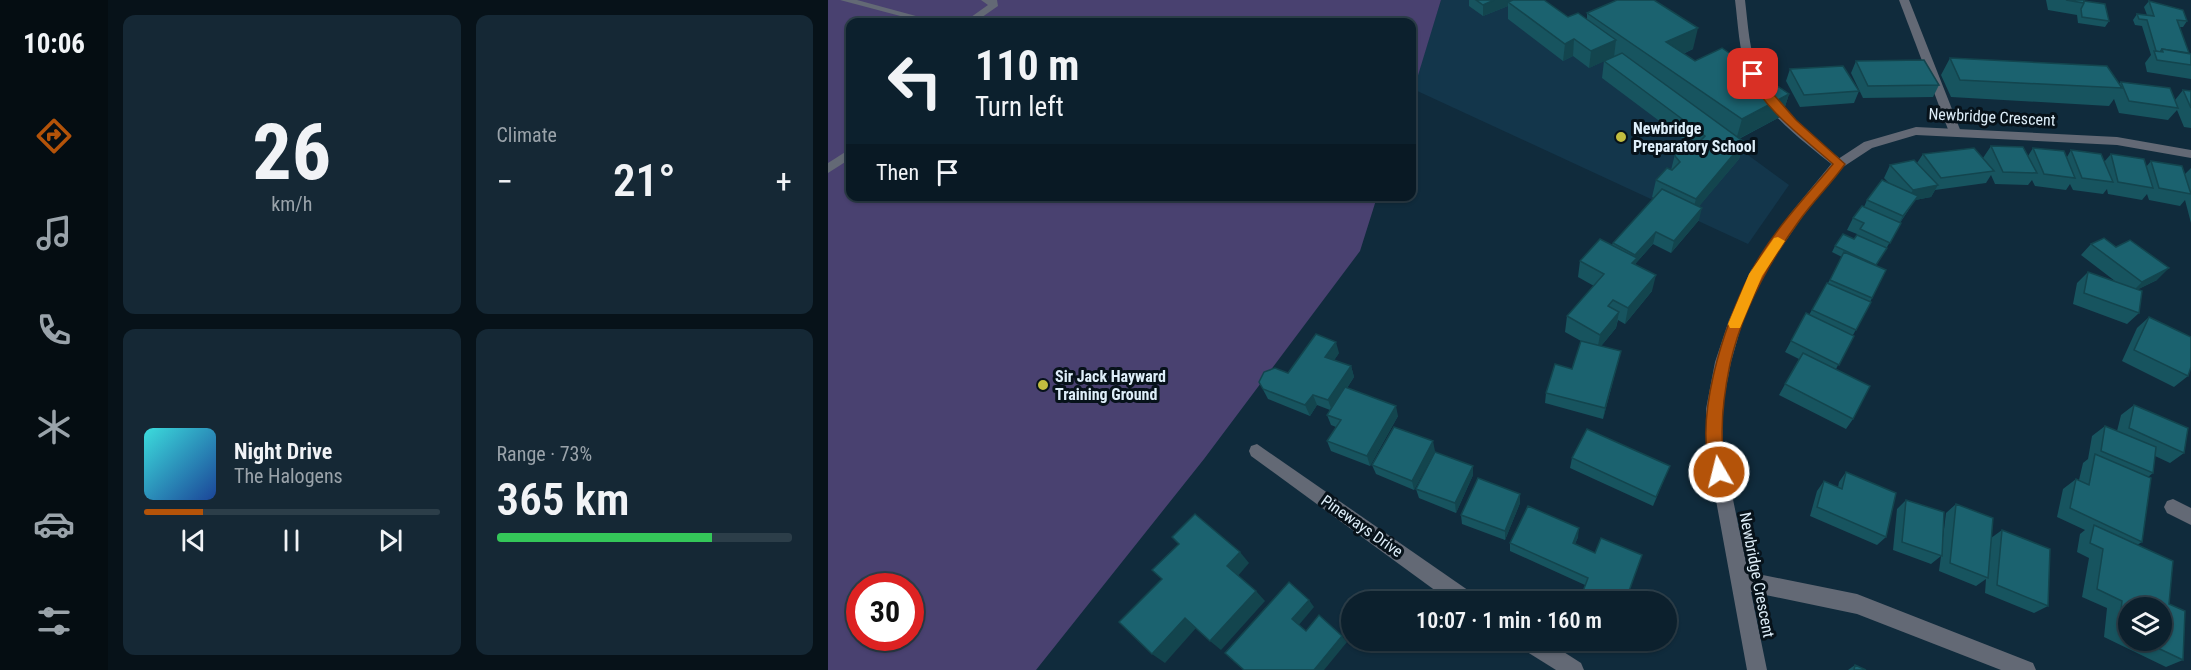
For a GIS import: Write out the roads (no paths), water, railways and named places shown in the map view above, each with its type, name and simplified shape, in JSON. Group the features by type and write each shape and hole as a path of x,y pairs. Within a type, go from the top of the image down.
{"street":[{"path":"845,0 917,18"},
{"path":"975,18 993,6 993,2 986,0"},
{"path":"1740,0 1748,56 1758,85 1818,148 1839,164"},
{"path":"1904,0 1955,132"},
{"name":"Newbridge Crescent","path":"1757,670 1715,451 1714,409 1723,363 1736,320 1756,274 1795,218 1839,164 1868,145 1916,131 2117,141 2191,154"},
{"path":"828,169 846,156"},
{"name":"Pineways Drive","path":"1257,451 1453,591"},
{"path":"2173,507 2191,517"},
{"path":"1739,580 1857,604 2026,670"},
{"path":"1544,651 1574,670"}],"place":[{"name":"Newbridge Preparatory School","path":"1621,137"},
{"name":"Sir Jack Hayward Training Ground","path":"1043,385"}]}
